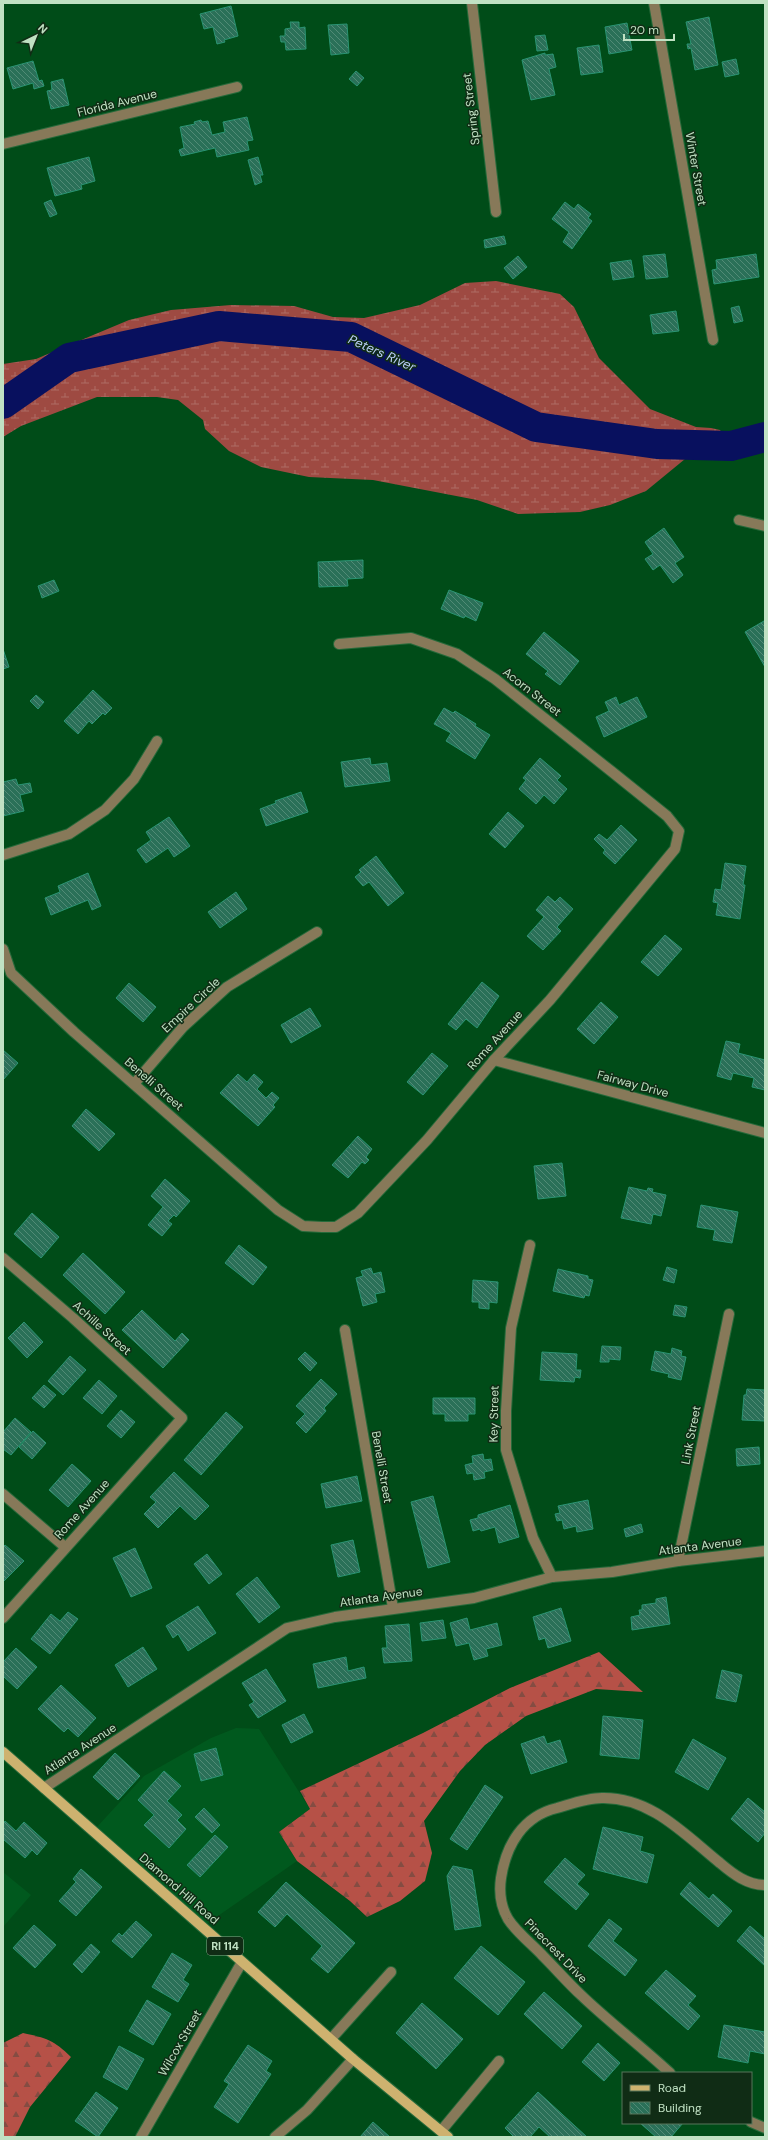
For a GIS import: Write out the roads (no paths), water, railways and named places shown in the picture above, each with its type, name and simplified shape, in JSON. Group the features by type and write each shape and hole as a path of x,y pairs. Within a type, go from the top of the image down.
{"main road":[{"name":"Diamond Hill Road","path":"3,1752 331,2040 445,2134"}],"street":[{"name":"Spring Street","path":"472,3 496,212"},
{"name":"Winter Street","path":"654,3 714,340"},
{"name":"Florida Avenue","path":"3,144 237,87"},
{"path":"738,520 765,526"},
{"name":"Acorn Street","path":"339,644 411,638 457,654 495,679 611,771 667,816 678,831"},
{"path":"3,855 69,834 105,810 134,779 157,741"},
{"name":"Rome Avenue","path":"303,1226 336,1227 358,1213 427,1140 494,1060 550,1000 675,849 678,831"},
{"name":"Empire Circle","path":"134,1084 183,1027 227,987 316,932"},
{"name":"Benelli Street","path":"3,949 7,976 74,1032 278,1210 303,1226"},
{"name":"Fairway Drive","path":"494,1060 765,1133"},
{"name":"Key Street","path":"530,1246 511,1328 506,1411 506,1450 533,1538 552,1577"},
{"name":"Achille Street","path":"3,1258 73,1318 182,1418"},
{"name":"Link Street","path":"678,1561 728,1314"},
{"name":"Benelli Street","path":"345,1330 394,1608"},
{"name":"Rome Avenue","path":"3,1618 64,1547 182,1418"},
{"path":"3,1494 64,1547"},
{"name":"Atlanta Avenue","path":"44,1788 287,1628 335,1617 474,1598 552,1577 612,1572 678,1561 765,1551"},
{"name":"Pinecrest Drive","path":"669,2072 582,1996 518,1931 508,1918 502,1906 500,1891 506,1852 514,1836 530,1822 548,1810 600,1798 635,1802 678,1826 704,1850 740,1878 752,1884 765,1885"},
{"name":"Wilcox Street","path":"141,2137 242,1962"},
{"path":"331,2040 391,1972"},
{"path":"275,2137 307,2110 353,2059"},
{"path":"445,2134 499,2061"},
{"path":"752,2122 765,2128"}],"waterway":[{"name":"Peters River","path":"3,404 69,358 219,326 351,337 536,427 657,444 731,446 765,437"}]}
